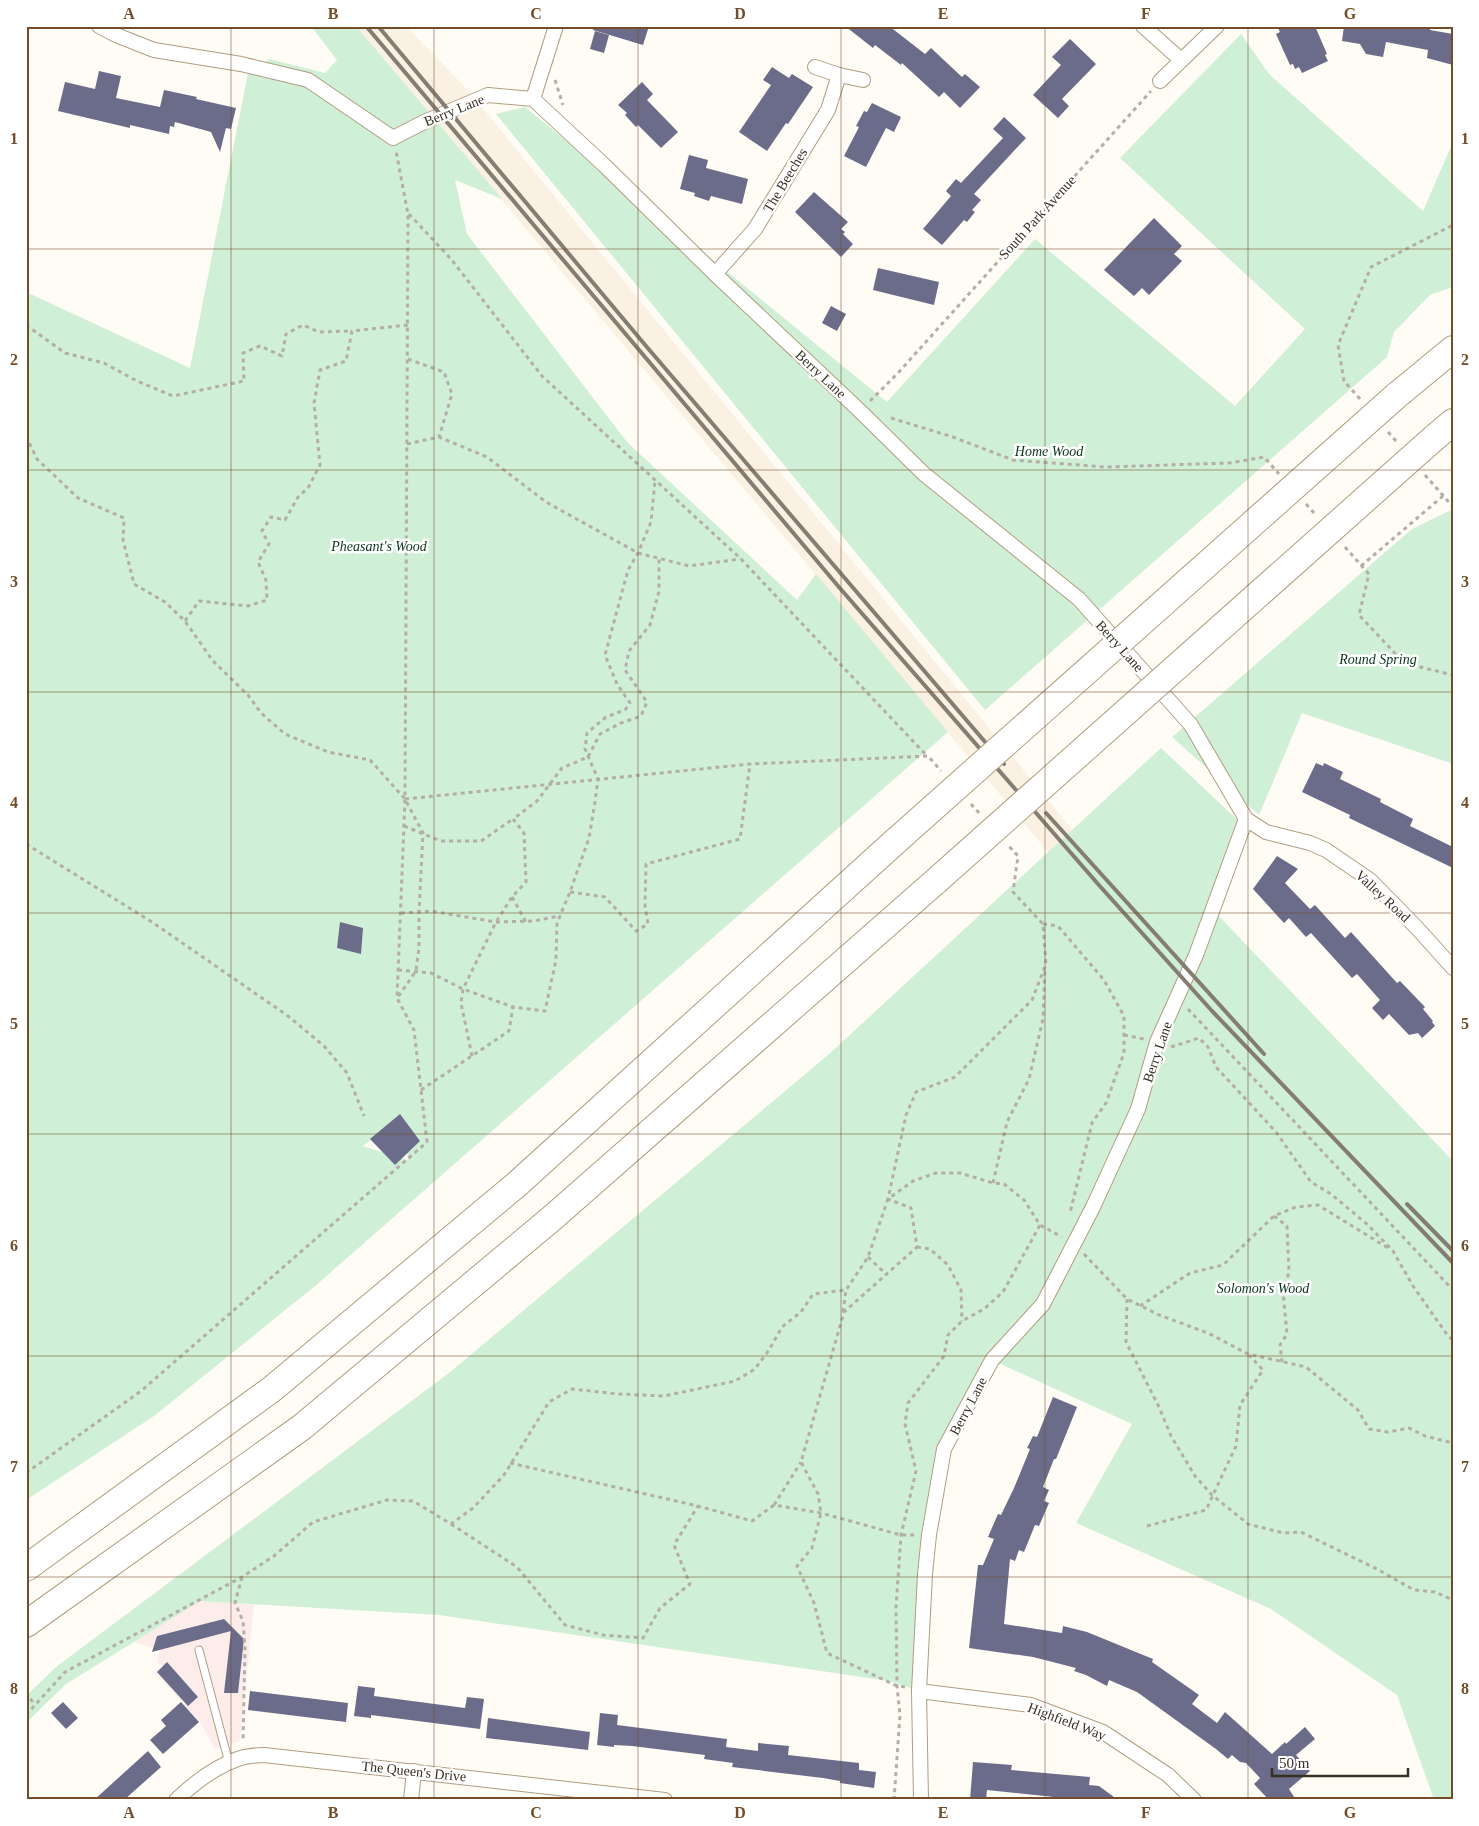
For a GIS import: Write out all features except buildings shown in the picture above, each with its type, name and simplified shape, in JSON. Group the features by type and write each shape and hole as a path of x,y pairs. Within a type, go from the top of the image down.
{"highway":[{"path":"26,1568 272,1389 516,1185 898,840 1396,396 1453,349"},
{"path":"26,1624 302,1427 551,1219 936,881 1443,430"}],"street":[{"path":"99,26 154,50 241,64 308,80 393,138"},
{"path":"533,99 556,26"},
{"path":"1143,26 1181,60"},
{"path":"1160,81 1217,26"},
{"path":"814,67 863,80"},
{"name":"The Beeches","path":"715,274 756,230 828,110 839,75"},
{"name":"Berry Lane","path":"393,138 424,122 488,95 533,99 604,165 924,474 1079,600 1191,725 1246,819 1196,955 1157,1042 1138,1109 1093,1207 1043,1304 992,1360 944,1449 929,1535 925,1574 918,1691 921,1800"},
{"name":"Valley Road","path":"1246,819 1266,832 1310,843 1326,850 1348,864 1370,880 1453,968"},
{"name":"Highfield Way","path":"918,1691 1031,1705 1103,1732 1168,1774 1194,1800"},
{"name":"The Queen's Drive","path":"176,1800 195,1782 229,1764 243,1758 264,1754 658,1799"},
{"path":"411,1800 414,1771"}],"lane":[{"path":"199,1650 229,1764"}],"path":[{"path":"555,79 561,101"},
{"name":"South Park Avenue","path":"861,412 1160,81"},
{"path":"26,1473 141,1391 426,1142 414,1030 397,998 406,799 408,214 393,138"},
{"path":"408,214 452,259 542,376 741,559 947,778"},
{"path":"1364,404 1344,381 1338,345 1371,267 1453,225"},
{"path":"26,325 65,353 104,363 173,396 244,381 243,353 260,346 282,356 286,334 303,325 319,332 352,331 408,325"},
{"path":"185,621 199,601 248,606 267,600 266,580 258,562 269,544 262,531 271,517 285,520 298,497 308,488 320,466 314,403 320,370 346,361 352,331"},
{"path":"408,359 444,372 452,394 439,437"},
{"path":"884,416 953,437 1013,460 1105,467 1230,463 1264,457 1282,478"},
{"path":"26,436 37,459 78,498 124,518 123,540 134,584 165,602 185,621 213,662 248,695 261,713 285,734 328,752 370,760 406,799 423,833 419,947 416,972 397,998"},
{"path":"407,444 439,437 487,457 546,502 638,553 689,566 741,559"},
{"path":"398,970 431,973 463,989 513,1007 545,1010 556,960 557,924 589,838 598,780 584,749 587,733 606,717 625,710 630,702 617,684 606,655 628,570 638,553 651,522 655,481"},
{"path":"1362,566 1443,496"},
{"path":"1302,500 1315,514"},
{"path":"1342,544 1369,574 1359,615 1404,663 1453,675"},
{"path":"404,826 442,841 481,841 537,801 562,768 588,756 600,734 641,716 648,702 625,670 629,651 650,625 659,590 659,558"},
{"path":"406,799 750,764 928,756"},
{"path":"570,892 605,897 636,931 648,924 646,864 740,839 750,764"},
{"path":"966,799 986,821"},
{"path":"472,1056 460,1003 463,989 496,922 512,897 526,882 524,833 513,819"},
{"path":"993,1183 1007,1122 1029,1078 1044,1019 1046,964 1043,924 1013,892 1018,856 1005,842"},
{"path":"26,844 152,922 288,1016 324,1046 347,1073 364,1116"},
{"path":"512,897 526,922"},
{"path":"401,913 431,911 496,922 534,922 560,916"},
{"path":"1043,924 1058,926 1104,980 1124,1016 1124,1053 1106,1103 1092,1123 1069,1219"},
{"path":"842,1318 846,1290 868,1257 888,1199 906,1115 916,1092 955,1077 1032,1000 1046,964"},
{"path":"1177,997 1453,1290"},
{"path":"421,1090 509,1031 513,1007"},
{"path":"1169,1047 1199,1038 1208,1047 1216,1067 1276,1132 1311,1182 1331,1194 1368,1225 1393,1251 1413,1286 1448,1336 1453,1340"},
{"path":"888,1199 913,1181 936,1173 960,1173 993,1183 1004,1184 1024,1200 1040,1225 1064,1238 1066,1229"},
{"path":"888,1199 911,1208 917,1247"},
{"path":"1140,1306 1190,1273 1223,1265 1274,1216 1296,1207 1318,1205 1393,1251"},
{"path":"1274,1216 1287,1226 1289,1272 1283,1292 1287,1334 1280,1345 1282,1362"},
{"path":"1074,1244 1127,1299 1140,1306 1208,1333 1248,1354 1306,1367 1358,1410 1369,1429 1388,1432 1409,1428 1425,1436 1453,1443"},
{"path":"510,1463 698,1506 752,1521 774,1505 801,1462 844,1312 917,1247 930,1249 948,1265 961,1290 962,1321"},
{"path":"868,1257 886,1274"},
{"path":"451,1524 473,1508 504,1475 549,1402 572,1389 664,1396 735,1381 755,1369 769,1350 782,1327 801,1312 814,1294 846,1290"},
{"path":"1127,1299 1126,1342 1159,1407 1171,1436 1195,1476 1212,1495 1248,1524 1283,1533 1301,1532 1377,1569 1414,1590 1435,1592 1453,1600"},
{"path":"1147,1526 1206,1510 1236,1446 1240,1405 1263,1370 1248,1354"},
{"path":"801,1462 818,1494 821,1513 812,1548 797,1566 814,1604 827,1653 897,1686 918,1691"},
{"path":"26,1715 65,1672 242,1577 274,1556 313,1522 387,1500 413,1501 517,1567 565,1626 603,1634 643,1638 660,1608 690,1584 674,1545 698,1506"},
{"path":"774,1505 821,1513 901,1535 929,1535"},
{"path":"242,1577 235,1603 243,1621 245,1647 243,1758"},
{"path":"26,1692 34,1704"}],"shaded area":[{"path":"356,26 406,26 467,89 1110,876 1085,896"},
{"path":"199,1601 254,1604 240,1741 215,1749 199,1720 159,1677 168,1668 157,1663 160,1650 134,1642"}],"green space":[{"name":"Pheasant's Wood","path":"311,26 356,26 502,199 455,180 467,234 627,442 797,600 816,574 948,732 315,1286 154,1416 26,1500 26,292 190,368 248,73 269,59 325,73 337,60","holes":["400,1115 408,1160 363,1146"]},
{"name":"Home Wood","path":"1241,34 1269,74 1423,211 1453,142 1453,287 1430,295 1394,332 1387,357 985,710 496,114 525,107 887,402 1035,239 1235,406 1305,329 1120,158"},
{"name":"Round Spring","path":"1453,509 1453,764 1302,713 1259,815 1172,737 1412,529"},
{"name":"Solomon's Wood","path":"1161,748 1244,826 1213,910 1453,1161 1453,1800 1434,1800 1397,1695 1271,1609 1076,1523 1132,1424 992,1360 944,1449 914,1689 889,1681 439,1615 200,1601 66,1684 26,1723 26,1696 56,1667 449,1373 828,1055"}],"railway":[{"path":"366,26 838,586 1098,884 1212,1011 1453,1263"},
{"path":"378,26 646,346 1004,764"},
{"path":"1046,813 1264,1054"},
{"path":"1407,1204 1453,1251"}]}
